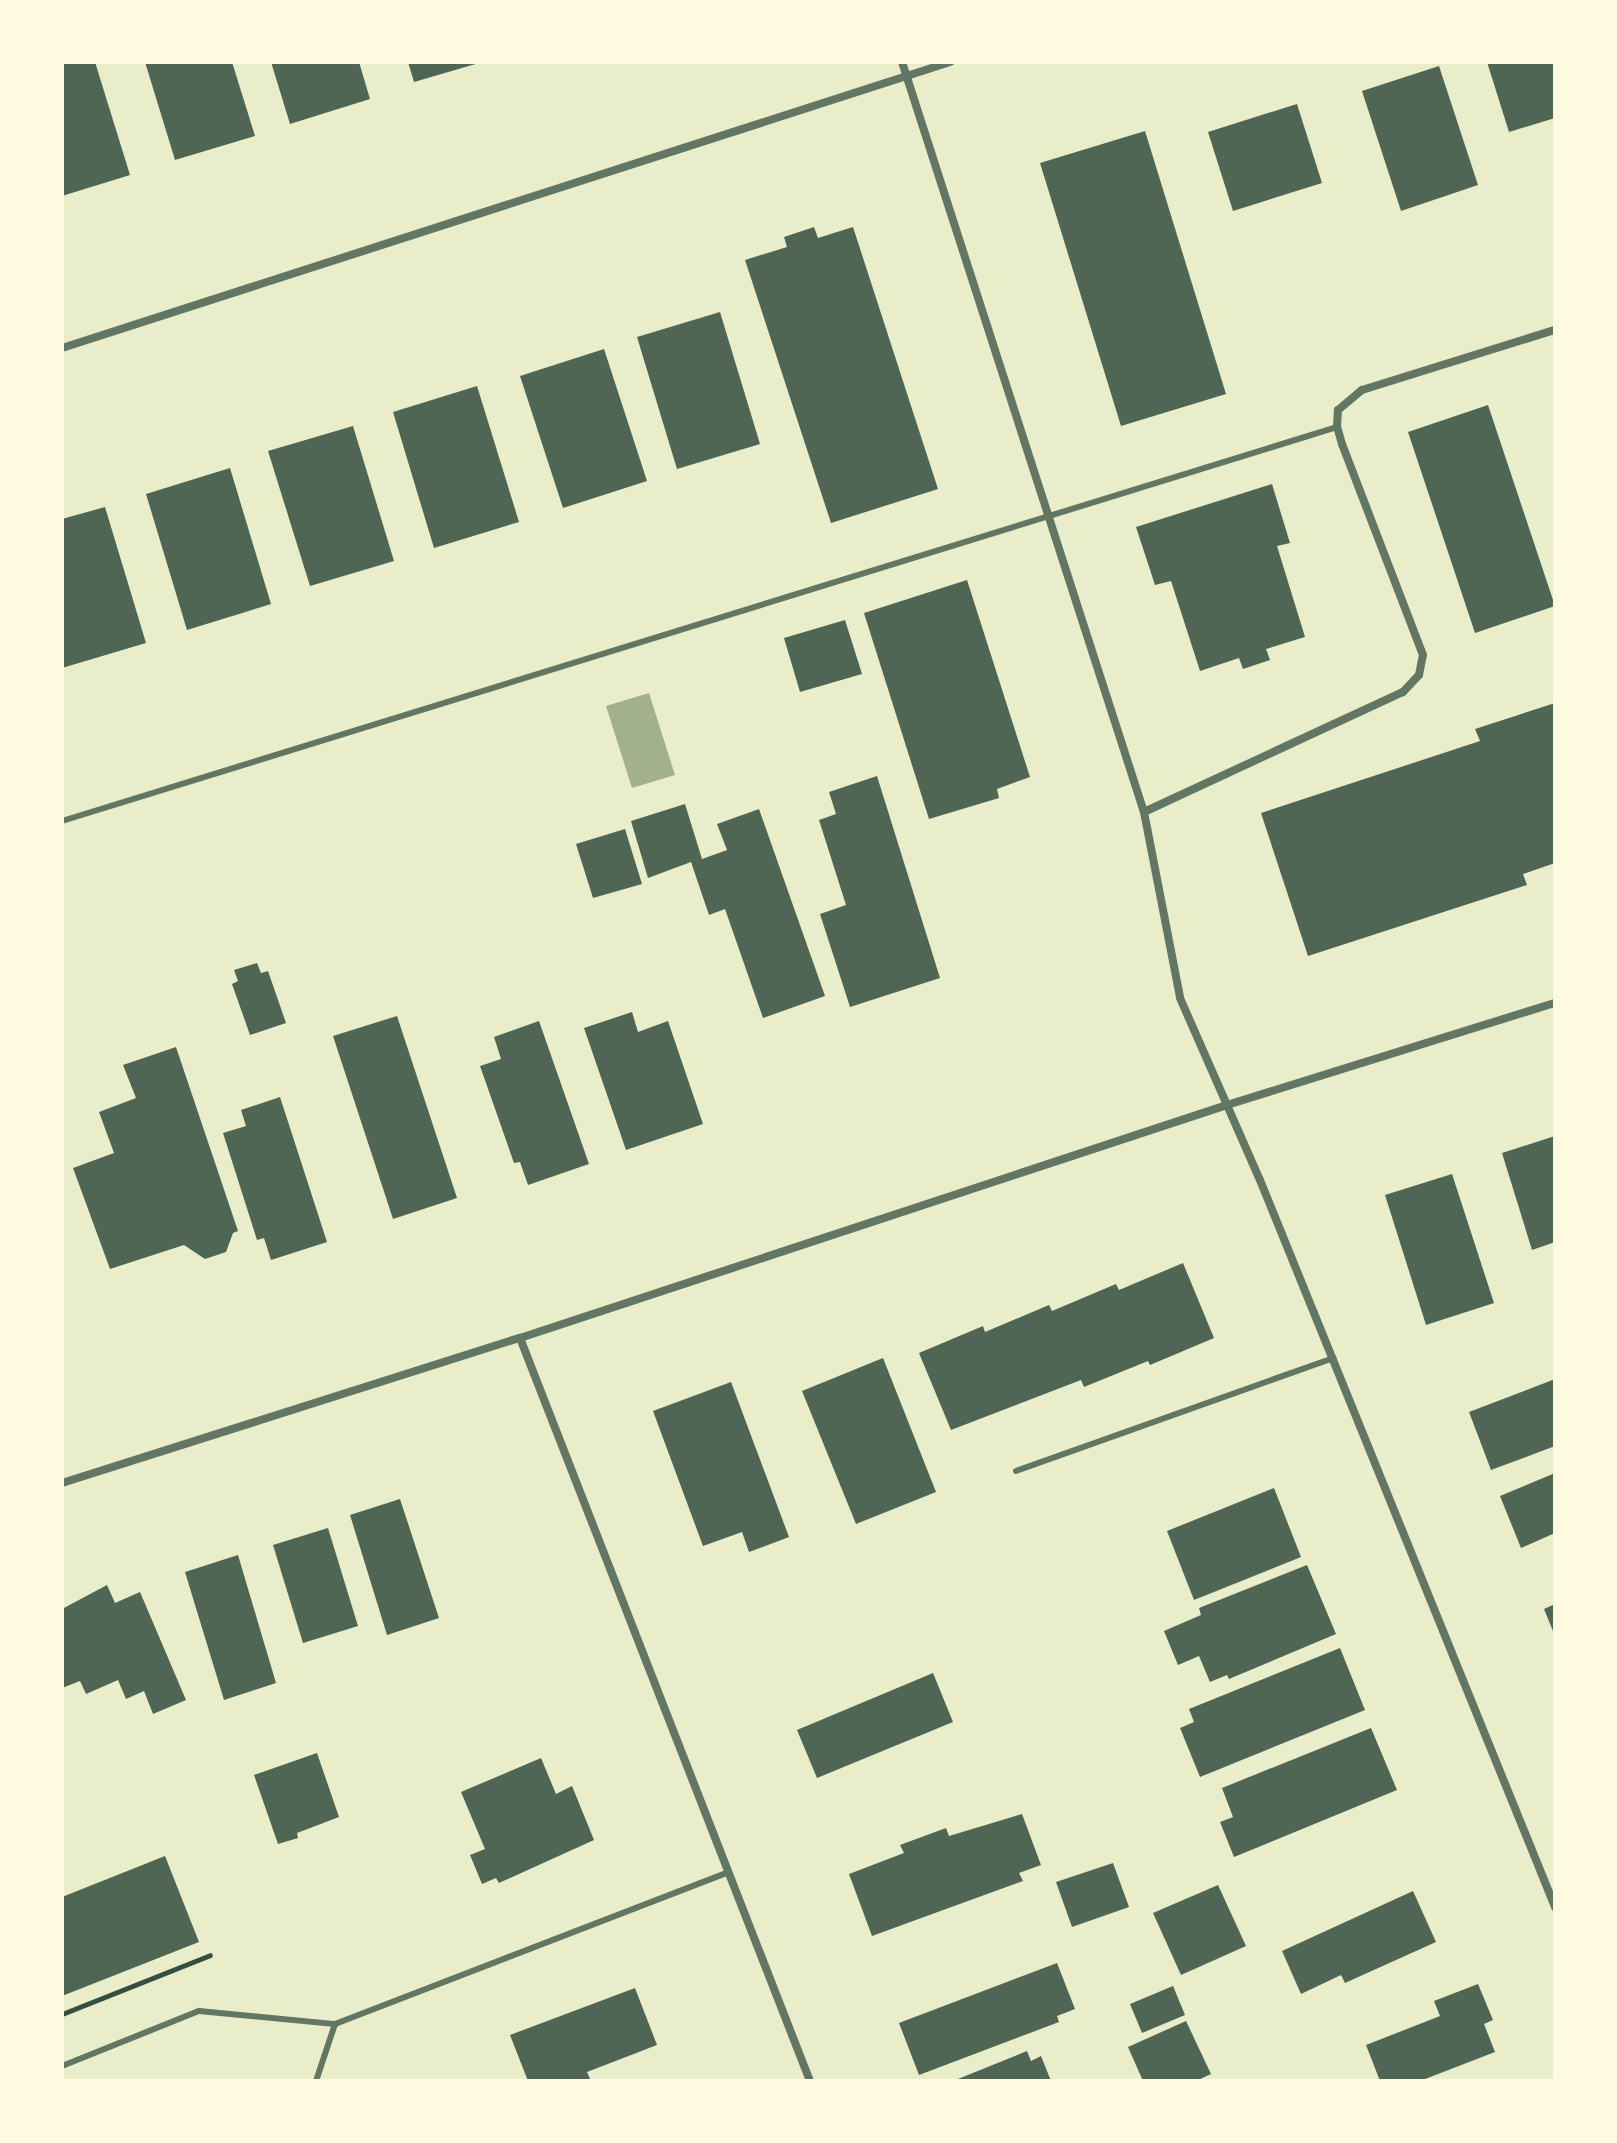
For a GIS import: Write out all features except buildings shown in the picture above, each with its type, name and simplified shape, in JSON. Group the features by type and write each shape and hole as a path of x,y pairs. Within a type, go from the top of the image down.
{"street":[{"path":"902,62 1144,812 1180,998 1333,1358 1555,1907"},
{"path":"62,348 950,62"},
{"path":"1144,812 1403,692 1419,675 1423,655 1337,427 1338,410 1362,390 1555,330"},
{"path":"62,1483 520,1338 1227,1105 1555,1003"},
{"path":"520,1338 810,2081"}],"lane":[{"path":"62,821 1337,427"},
{"path":"1016,1471 1333,1358"},
{"path":"62,2066 199,2011 335,2024 729,1872"},
{"path":"316,2081 335,2024"}],"path":[{"path":"62,2014 210,1955"}],"shaded area":[{"path":"649,693 675,775 632,788 606,706"}]}
